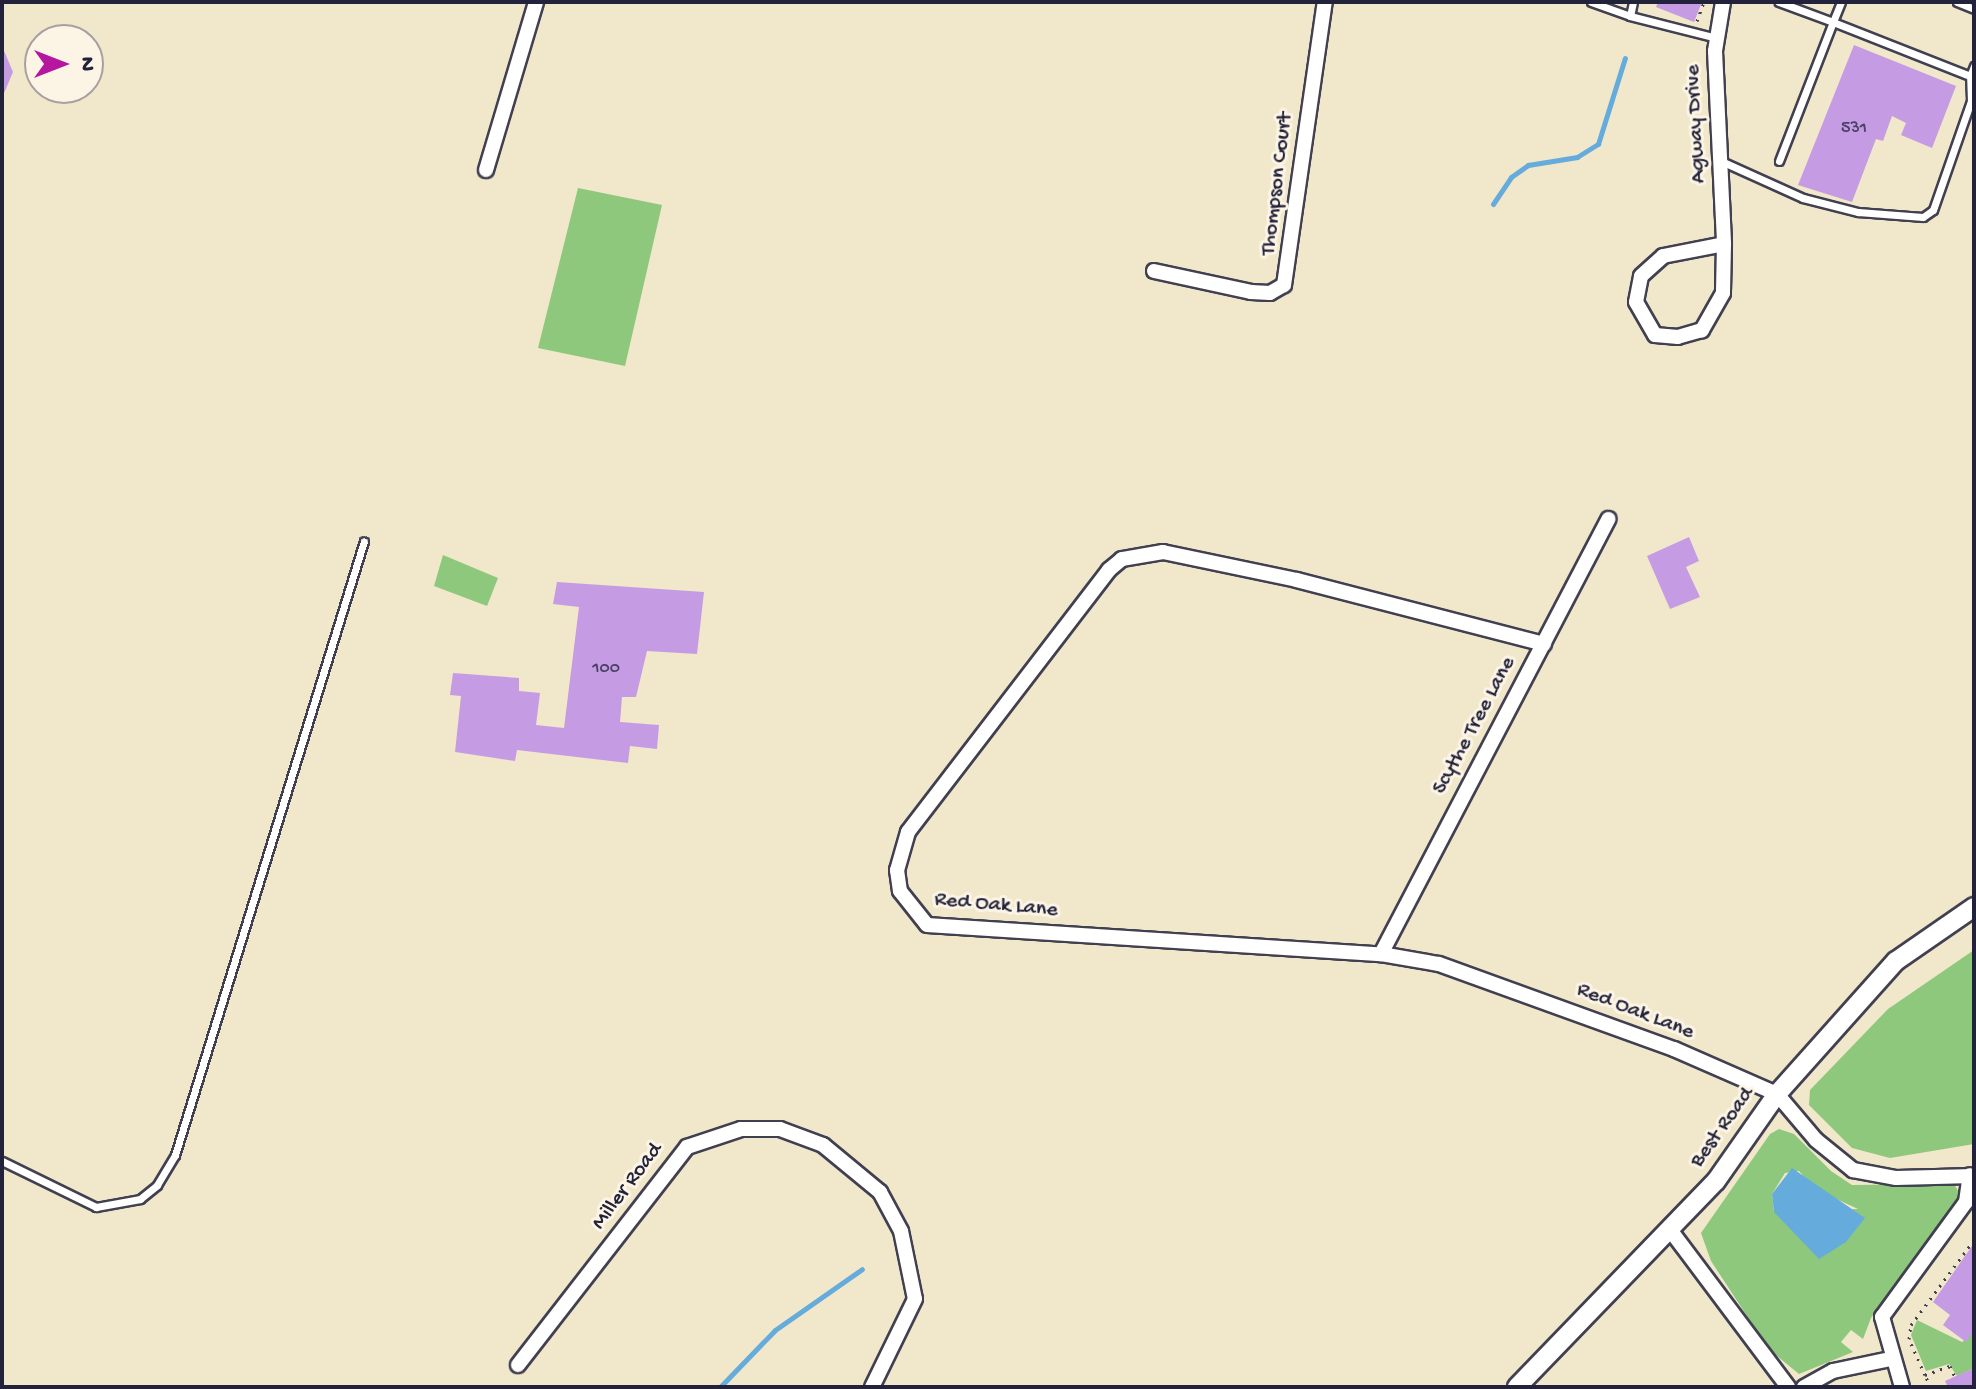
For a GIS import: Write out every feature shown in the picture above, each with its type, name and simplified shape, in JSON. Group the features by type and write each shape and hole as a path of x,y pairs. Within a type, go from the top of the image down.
{"street":[{"path":"486,170 536,2"},
{"name":"Thompson Court","path":"1154,271 1251,292 1270,293 1284,285 1325,2"},
{"name":"Agway Drive","path":"1723,2 1716,38 1724,244 1723,293 1711,322 1692,335 1655,335 1636,302 1641,276 1663,256 1724,244"},
{"name":"Scythe Tree Lane","path":"1381,954 1402,905 1608,519"},
{"name":"Red Oak Lane","path":"1544,644 1297,580 1143,552 1109,570 908,832 900,852 900,891 927,925 1381,954 1475,976 1777,1094"},
{"name":"Best Road","path":"1517,1387 1716,1181 1777,1094 1896,961 1974,907"},
{"path":"1777,1094 1816,1140 1853,1170 1896,1178 1972,1176 1966,1202 1882,1317 1890,1359 1902,1387"},
{"name":"Miller Road","path":"518,1365 687,1147 741,1129 780,1129 823,1145 880,1192 901,1231 915,1299 872,1387"},
{"path":"1671,1231 1788,1387"},
{"path":"1804,1387 1833,1371 1890,1359"}],"lane":[{"path":"1591,2 1630,16 1716,38"},
{"path":"1630,16 1633,2"},
{"path":"1779,2 1970,76"},
{"path":"1779,161 1841,2"},
{"path":"1957,2 1974,9"},
{"path":"1721,161 1803,198 1858,212 1923,217 1933,210 1971,101 1970,76 1974,66"},
{"path":"2,1161 96,1207 140,1199 157,1185 169,1165 364,541"}],"path":[{"path":"1931,1387 1909,1339 1911,1325 1974,1240"},
{"path":"1925,1375 1950,1366 1955,1377"}],"green space":[{"path":"578,188 662,205 625,366 538,348"},
{"path":"443,555 498,578 487,606 434,586"},
{"path":"1974,950 1974,1144 1890,1158 1852,1148 1809,1105 1810,1090 1888,1009"},
{"path":"1779,1129 1794,1134 1831,1171 1852,1185 1954,1184 1961,1196 1871,1318 1863,1339 1851,1330 1841,1342 1853,1352 1799,1374 1776,1355 1749,1319 1711,1261 1701,1233 1770,1134","holes":["1799,1171 1815,1189 1858,1209 1774,1212 1772,1194 1785,1173"]},
{"path":"1917,1320 1962,1342 1974,1332 1974,1368 1957,1376 1949,1364 1926,1371 1911,1335"}],"water":[{"path":"1792,1168 1865,1218 1846,1242 1819,1259 1774,1212 1772,1194"}],"building":[{"path":"1658,2 1702,2 1694,22 1656,7"},
{"path":"1854,45 1956,86 1932,148 1901,135 1906,123 1892,116 1883,141 1876,139 1852,202 1798,185"},
{"path":"2,46 13,72 2,98"},
{"path":"1689,537 1699,561 1686,567 1700,597 1670,609 1647,556"},
{"path":"557,582 704,592 697,654 647,651 636,697 622,697 620,722 659,725 657,749 630,746 628,763 517,750 515,761 455,752 461,696 450,695 453,673 519,678 519,691 540,693 536,725 564,728 579,607 553,604"},
{"path":"1974,1243 1974,1331 1966,1342 1943,1325 1950,1315 1933,1302"},
{"path":"1974,1368 1974,1387 1948,1387 1945,1381"}],"waterway":[{"path":"1493,204 1511,177 1528,165 1577,157 1598,144 1625,58"},
{"path":"720,1387 775,1330 862,1269"}]}
